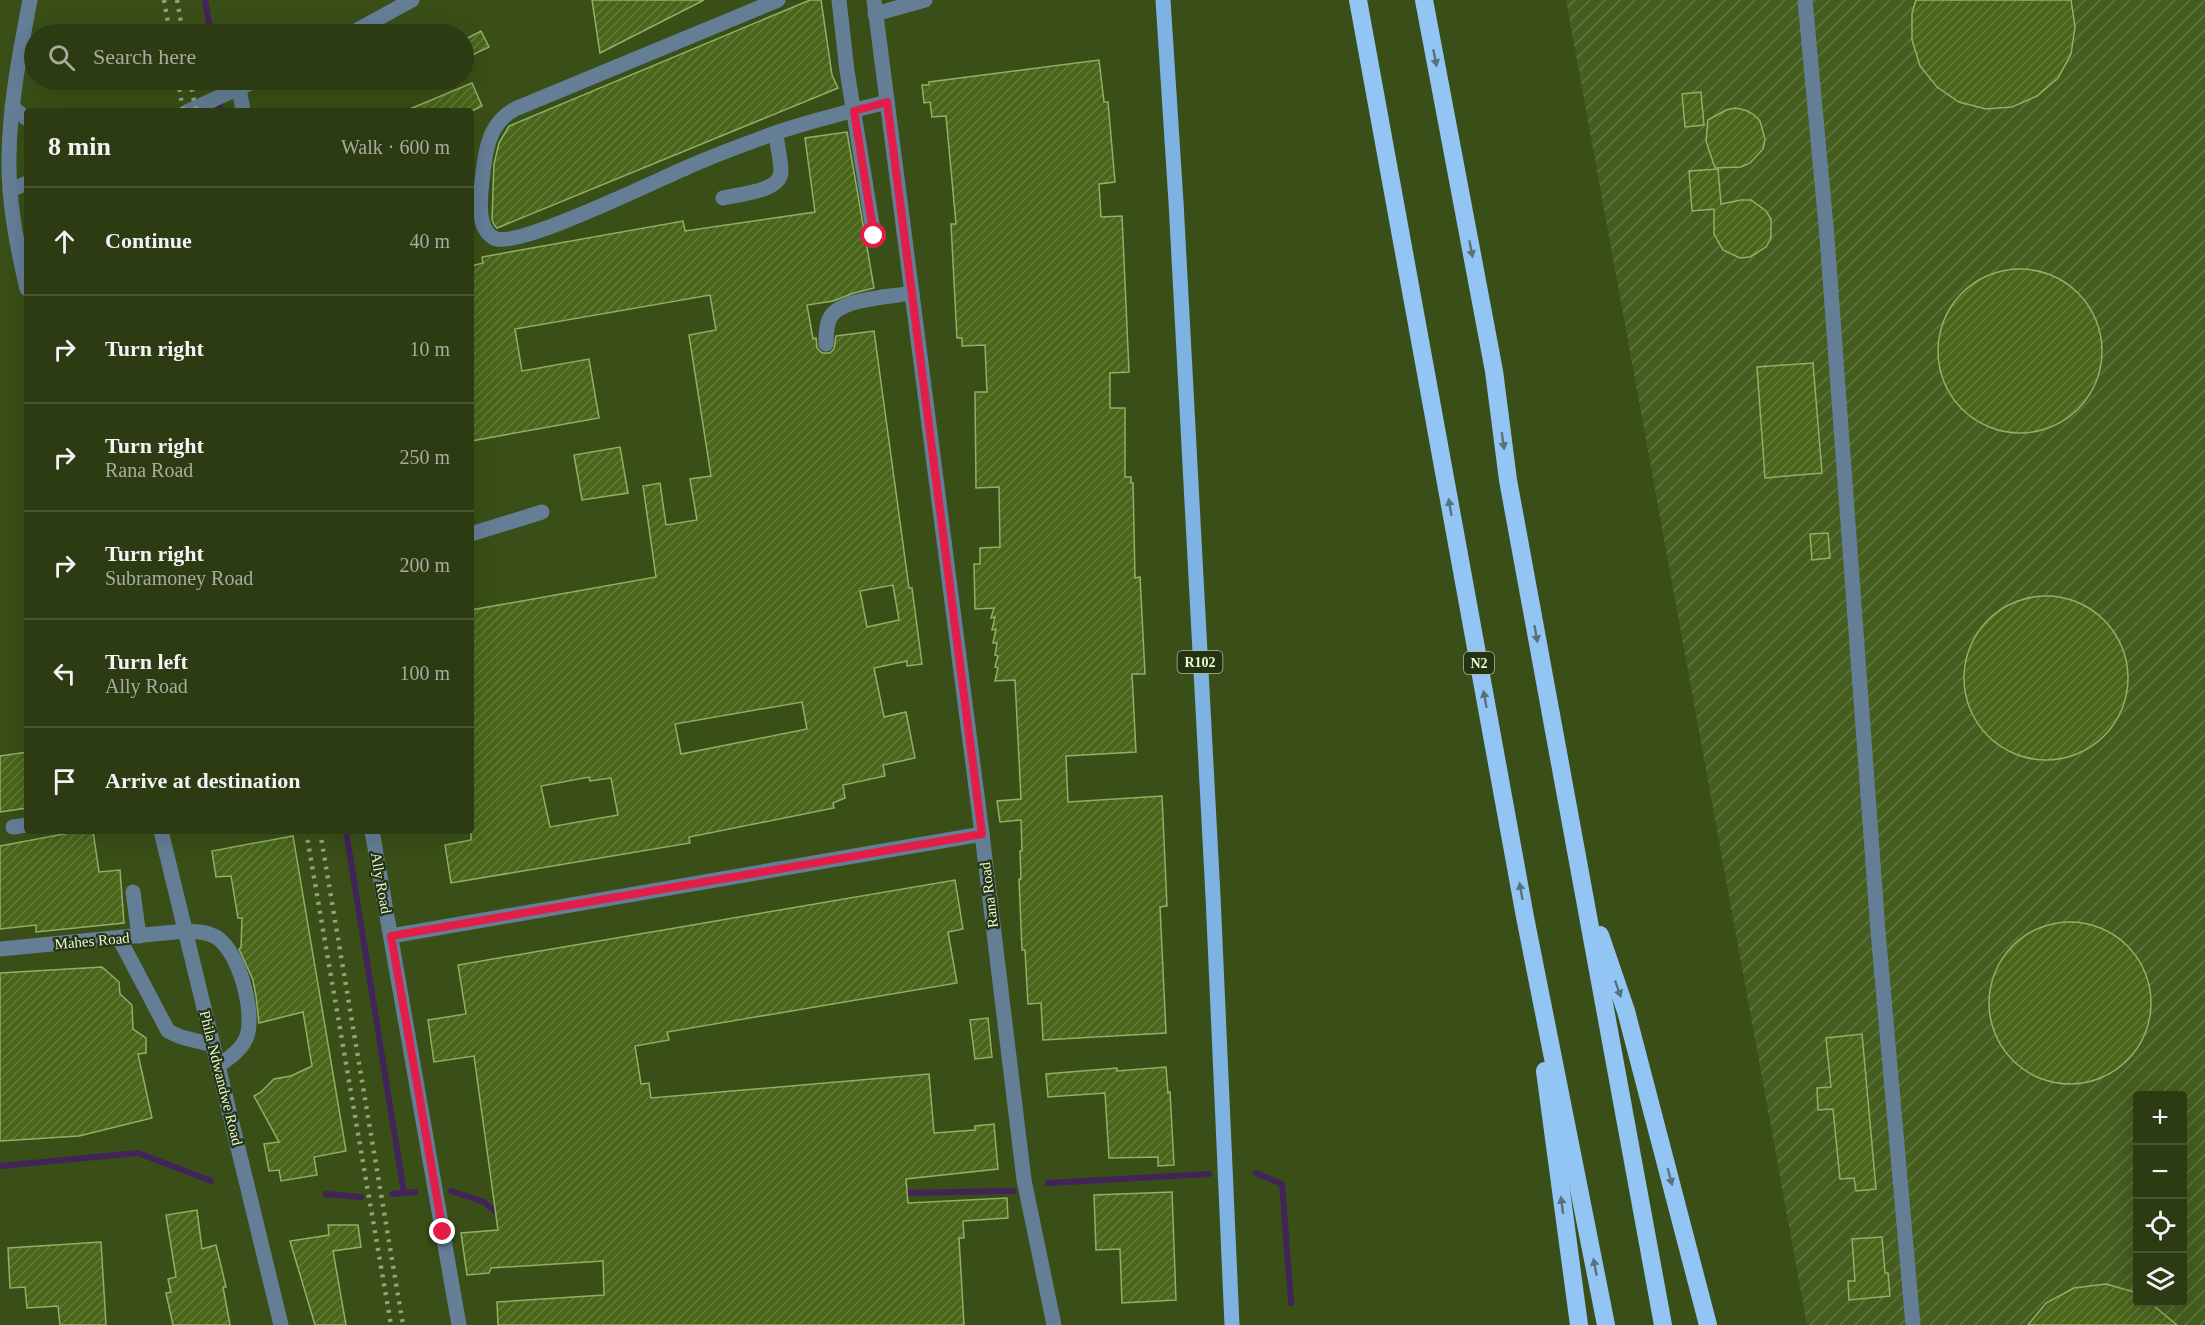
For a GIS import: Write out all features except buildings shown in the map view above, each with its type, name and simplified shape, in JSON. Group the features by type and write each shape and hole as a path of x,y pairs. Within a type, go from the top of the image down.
{"highway":[{"name":"N2","path":"1358,0 1525,917 1606,1325"},
{"path":"1424,0 1494,371 1508,480 1663,1325"},
{"path":"1580,874 1626,1011 1708,1325"},
{"path":"1525,917 1579,1325"}],"main road":[{"name":"R102","path":"1162,0 1176,202 1212,884 1232,1325"}],"street":[{"path":"25,24 30,0"},
{"path":"368,24 412,0"},
{"path":"778,0 509,112 494,129 486,150 481,220 488,234 499,240 505,240 533,232 602,206 689,166 776,133 887,102"},
{"path":"838,0 874,236"},
{"path":"875,7 925,0"},
{"path":"1805,0 1827,237 1878,931 1913,1325"},
{"name":"Rana Road","path":"875,7 982,834 1024,1180 1054,1325"},
{"path":"24,30 12,107 9,157 14,225 24,274"},
{"path":"195,108 235,90"},
{"path":"239,90 242,108"},
{"path":"12,107 24,117"},
{"path":"723,198 770,187 777,183 781,172 776,133"},
{"path":"10,190 24,184"},
{"path":"826,344 830,317 838,309 851,303 912,293"},
{"path":"474,533 542,512"},
{"name":"Phila Ndwandwe Road","path":"162,834 281,1325"},
{"name":"Ally Road","path":"373,834 459,1325"},
{"path":"391,936 982,834"},
{"path":"133,892 139,936"},
{"name":"Mahes Road","path":"0,949 204,932 225,944 232,954 243,984 248,1014 247,1036 236,1053 218,1066"},
{"path":"119,938 168,1031 181,1037 213,1045"}],"shaded area":[{"path":"1566,0 2205,0 2205,1325 1807,1325"}],"waterway":[{"path":"205,0 209,24"},
{"path":"219,90 220,108"},
{"path":"346,834 404,1193"},
{"path":"0,1166 138,1153 211,1181"},
{"path":"1256,1173 1282,1184 1291,1303"},
{"path":"1048,1183 1209,1174"},
{"path":"451,1191 484,1202 497,1213 501,1213"},
{"path":"901,1193 1013,1191"},
{"path":"392,1194 415,1192"},
{"path":"326,1194 361,1197"}],"railway":[{"path":"164,0 168,24"},
{"path":"177,0 181,24"},
{"path":"180,90 183,108"},
{"path":"192,90 195,108"},
{"path":"307,834 391,1325"},
{"path":"321,834 403,1325"}],"route":[{"path":"443,1232 391,936 982,834 887,102 854,111 874,236"}]}
